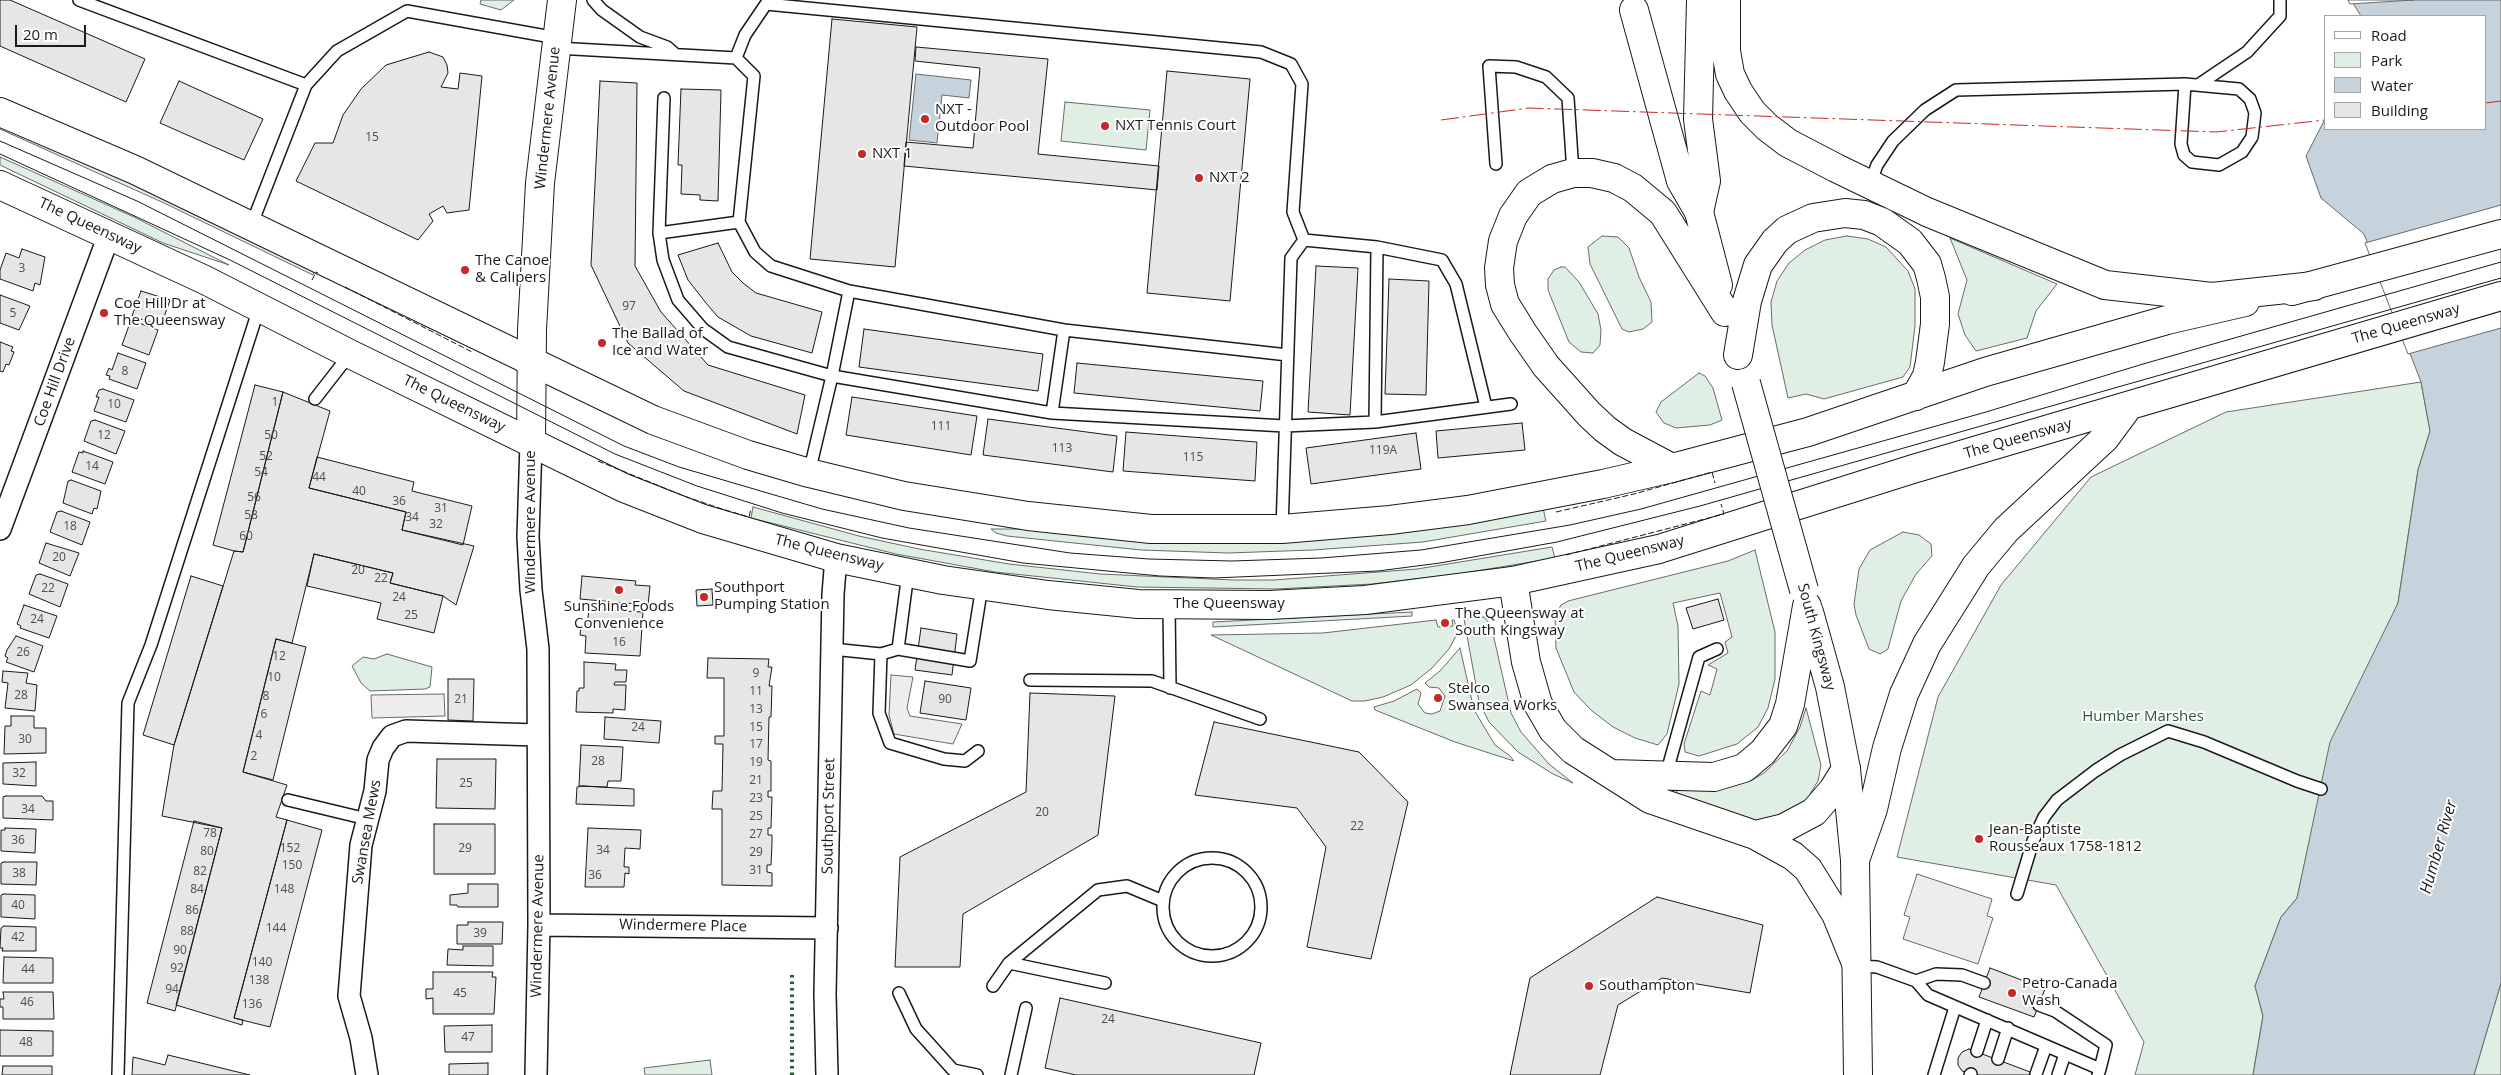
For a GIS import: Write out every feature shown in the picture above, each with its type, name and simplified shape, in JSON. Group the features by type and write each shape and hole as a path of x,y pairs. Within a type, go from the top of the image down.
{"main road":[{"name":"Windermere Avenue","path":"531,443 532,362 540,183 562,0"},
{"path":"1699,212 1706,181 1698,119 1701,0"},
{"path":"1726,0 1726,51 1730,74 1752,112 1788,143 1870,184 1928,212 2105,285 2212,297 2314,286"},
{"path":"1634,10 1681,181 1699,212"},
{"path":"0,112 135,170 653,420 748,455 809,473 904,496 1028,516 1151,529 1282,529 1390,520 1468,510 1604,484 1808,432 1985,372 2166,320 2314,286 2501,234"},
{"path":"1672,468 1623,442 1588,414 1546,366 1522,333 1506,304 1500,285 1499,268 1503,241 1513,216 1529,193 1552,180 1573,173 1592,173 1614,178 1633,188 1663,213 1725,312"},
{"name":"The Queensway","path":"0,185 109,235 624,488 703,519 836,558 908,573 1048,595 1138,604 1270,605 1365,600 1513,581 1659,549 1748,520 1987,448 2501,296"},
{"name":"South Kingsway","path":"1699,212 1725,312 1830,687 1846,769 1855,860 1858,1075"},
{"path":"1738,356 1747,301 1758,265 1776,241 1787,230 1813,218 1844,213 1864,215 1882,222 1910,242 1926,264 1932,278 1935,297 1935,324 1930,362 1927,376 1916,396"},
{"path":"1855,860 1873,809 1887,748 1904,694 1927,644 1976,566 2006,530 2106,438 2128,407"},
{"path":"1513,581 1526,662 1538,704 1554,730 1563,740 1591,762 1613,774 1650,800 1755,835 1793,856 1808,870 1836,914 1856,964"},
{"path":"1613,774 1666,774 1695,778 1731,773 1744,768 1774,740 1783,726 1790,704 1806,598"},
{"path":"1755,835 1784,828 1814,812 1834,790 1846,769"}],"street":[{"name":"Coe Hill Drive","path":"0,529 109,235"},
{"name":"Windermere Avenue","path":"531,443 528,537 531,590 538,650 539,926 536,1075"},
{"name":"Southport Street","path":"827,1075 827,928 832,649 836,558"},
{"name":"Swansea Mews","path":"367,1075 361,1038 349,996 355,900 367,819 375,792 378,760 388,740 397,733 537,735"},
{"name":"Windermere Place","path":"539,926 827,928"}],"lane":[{"path":"79,0 306,86"},
{"path":"593,0 602,10 640,37 667,47 675,54"},
{"path":"2198,85 2247,52 2280,16 2280,0"},
{"path":"736,58 745,35 766,4 1261,52 1291,64 1302,84 1293,212 1304,240"},
{"path":"251,226 306,86 337,50 407,11 557,43 736,58 754,76 739,222 755,252 770,266 849,291 1007,321 1064,330 1288,355"},
{"path":"1496,164 1489,66 1516,67 1546,77 1568,98 1573,173"},
{"path":"1870,184 1877,165 1893,141 1925,110 1956,90 2185,84 2239,89 2250,99 2256,113 2252,137 2242,152 2219,165 2192,162 2184,155 2181,144 2185,84"},
{"path":"664,98 659,234 663,260 674,293 687,311 708,333 734,350 832,376 1052,413 1285,426 1375,422 1512,404"},
{"path":"659,234 739,222"},
{"path":"1304,240 1378,246 1442,260 1456,284 1486,407"},
{"path":"1282,529 1291,258 1304,240"},
{"path":"1375,422 1378,246"},
{"path":"809,473 832,376 849,291"},
{"path":"118,1075 128,703 151,645 259,308"},
{"path":"1052,413 1064,330"},
{"path":"315,399 350,354"},
{"path":"898,649 908,573"},
{"path":"832,649 882,654 898,649 970,661 982,586"},
{"path":"1169,604 1170,688"},
{"path":"1666,774 1699,657 1717,649"},
{"path":"882,654 879,713 890,743 944,759 965,761 978,751"},
{"path":"1030,680 1152,681 1260,718"},
{"path":"2017,894 2033,840 2044,817 2057,800 2095,771 2120,755 2162,733 2168,731 2195,738 2297,781 2321,789"},
{"path":"288,800 367,819"},
{"path":"1204,858 1220,858 1235,863 1248,872 1259,893 1261,917 1255,932 1245,944 1222,956 1207,956 1192,952 1179,944 1169,931 1163,917 1163,901 1167,886 1176,872 1188,863 1204,858"},
{"path":"993,986 1009,964 1098,890 1127,886 1163,901"},
{"path":"1009,964 1106,983"},
{"path":"1856,964 1877,966 1916,981 1928,995 2008,1028 2099,1072 2106,1045 2055,1011 2038,1005"},
{"path":"1916,981 1936,974 1962,975 1984,984"},
{"path":"899,993 916,1029 953,1070 977,1075"},
{"path":"1934,1075 1955,1006"},
{"path":"1011,1075 1026,1008"},
{"path":"1977,1052 1987,1020"},
{"path":"1998,1060 2008,1028"},
{"path":"2036,1074 2046,1046"},
{"path":"2058,1075 2065,1054"}],"green space":[{"path":"481,0 514,0 501,10 480,4"},
{"name":"NXT Tennis Court","path":"1065,102 1150,110 1146,150 1061,141"},
{"path":"0,119 316,268 313,275 164,203 0,129"},
{"path":"0,157 134,217 229,265 163,243 0,165"},
{"path":"1602,236 1618,237 1629,248 1639,277 1651,302 1652,322 1643,329 1629,332 1622,329 1590,264 1588,247"},
{"path":"1847,236 1868,239 1886,247 1908,271 1915,289 1915,326 1910,367 1903,377 1824,399 1806,394 1788,398 1772,325 1771,302 1777,281 1789,263 1805,250 1825,240"},
{"path":"1950,238 2057,284 2036,311 2027,338 1976,351 1965,335 1958,314 1967,280"},
{"path":"1565,267 1579,282 1598,314 1601,330 1600,345 1593,353 1581,352 1569,342 1548,290 1548,279 1554,270"},
{"path":"1699,373 1705,376 1713,388 1722,420 1710,425 1676,428 1664,423 1656,412 1661,402"},
{"name":"Humber Marshes","path":"2421,382 2430,431 2418,470 2398,603 2321,789 2297,898 2281,917 2255,986 2263,1016 2253,1075 2135,1075 2144,1042 2056,885 1897,857 1938,697 2001,585 2091,477 2226,412"},
{"path":"753,507 859,536 919,549 1009,564 1100,574 1274,580 1417,569 1552,547 1555,558 1458,574 1372,584 1276,589 1137,587 995,572 896,554 751,518"},
{"path":"1543,508 1546,521 1423,542 1313,550 1228,553 1141,550 1007,536 996,533 991,529 1038,529"},
{"path":"1903,532 1919,535 1931,544 1932,556 1916,574 1901,601 1888,649 1880,654 1869,649 1856,615 1854,604 1859,569 1870,550"},
{"path":"1755,550 1775,632 1775,679 1768,708 1758,727 1737,744 1699,756 1685,752 1684,744 1701,691 1710,695 1717,669 1708,665 1728,653 1725,642 1732,637 1720,593 1673,603 1678,626 1679,684 1667,734 1658,745 1635,738 1613,727 1591,710 1574,692 1556,648 1555,617 1561,605 1568,601 1728,561"},
{"path":"1412,612 1412,616 1213,627 1213,622"},
{"path":"1484,617 1491,625 1511,713 1521,732 1549,764 1573,783 1553,774 1518,752 1489,722 1479,702 1464,619"},
{"path":"1436,620 1438,627 1453,626 1452,620 1454,620 1458,632 1449,649 1432,668 1411,685 1383,697 1365,701 1352,701 1211,635 1323,633"},
{"path":"1460,648 1474,710 1495,745 1514,761 1455,742 1375,710 1374,707 1394,701 1417,689 1421,693 1418,704 1425,713 1432,714 1440,711 1445,696 1439,688 1429,687 1425,683 1440,671"},
{"path":"387,654 432,667 430,687 425,689 370,691 361,683 352,666 363,657 374,659"},
{"path":"1806,708 1821,765 1818,781 1810,794 1814,798 1773,820 1749,821 1678,797 1676,792 1679,789 1730,787 1752,780 1764,773 1787,751 1800,727"},
{"path":"2501,983 2501,1075 2474,1075 2495,1003"},
{"path":"710,1060 712,1075 645,1075 644,1068"}],"shaded area":[{"path":"891,675 913,677 907,708 910,716 962,724 953,744 894,734 889,715"},
{"path":"444,694 445,716 372,718 371,695"},
{"path":"1917,874 1992,899 1987,916 1993,918 1978,964 1903,939 1910,917 1904,915"}],"water":[{"name":"Humber River","path":"2351,0 2501,0 2501,983 2474,1075 2253,1075 2263,1016 2255,986 2281,917 2297,898 2330,742 2398,603 2418,470 2430,431 2421,382 2364,234 2321,198 2306,156 2324,121 2324,130 2486,130 2486,15 2360,15"},
{"name":"NXT - Outdoor Pool","path":"916,74 971,80 969,98 942,95 937,143 909,140"}],"pier":[{"path":"2348,0 2414,0 2350,4"},
{"path":"2501,205 2501,328 2408,354 2365,243"}],"building":[{"path":"0,0 10,0 145,59 126,102 0,46"},
{"name":"NXT 1","path":"832,19 917,27 895,267 810,259"},
{"path":"916,47 1048,59 1038,154 1159,166 1157,190 904,166 906,142 973,148 980,68 915,61"},
{"path":"429,52 443,57 447,65 448,73 441,87 458,89 460,73 482,76 469,210 447,213 443,206 429,214 433,221 418,240 296,181 315,143 333,143 343,115 361,89 386,65"},
{"name":"NXT 2","path":"1167,71 1250,79 1230,301 1147,293"},
{"path":"179,81 263,119 244,160 160,123"},
{"path":"600,81 637,83 635,266 661,312 708,365 805,395 797,434 684,391 628,343 591,265"},
{"path":"681,89 721,90 718,201 700,200 700,195 681,194 682,165 678,165"},
{"path":"718,243 732,272 756,293 822,312 812,353 751,336 718,317 706,303 688,280 678,255"},
{"path":"22,249 45,257 40,285 35,283 33,291 0,279 0,270 6,253 19,258"},
{"path":"1316,266 1358,268 1350,415 1308,412"},
{"path":"1389,279 1429,281 1426,395 1385,394"},
{"path":"141,291 170,300 161,326 132,316"},
{"path":"0,295 30,306 19,330 0,323"},
{"path":"131,320 158,330 149,355 122,345"},
{"path":"864,329 1043,354 1038,391 859,367"},
{"path":"0,342 13,347 11,351 14,352 9,365 6,364 3,372 0,371"},
{"path":"118,353 146,363 137,389 109,379 110,376 106,375 109,368 112,370"},
{"path":"1077,363 1263,381 1260,411 1074,393"},
{"path":"255,385 283,392 243,552 213,545"},
{"path":"103,389 134,400 126,422 94,411 99,397 96,397 99,390"},
{"path":"283,392 330,411 309,488 406,512 402,530 474,546 456,605 443,596 390,583 393,573 314,554 292,643 276,639 243,772 287,785 276,817 287,820 234,1018 243,1020 242,1025 176,1005 222,828 162,816 174,745 234,551 243,552"},
{"path":"852,397 977,416 971,455 846,435"},
{"path":"988,419 1117,436 1113,472 983,455"},
{"path":"95,420 125,431 116,454 84,441 91,421"},
{"path":"1522,423 1525,450 1438,458 1436,431"},
{"path":"1126,432 1257,442 1255,481 1123,471"},
{"path":"1416,433 1421,469 1311,484 1306,448"},
{"path":"83,451 113,462 105,484 72,472 79,452 83,453"},
{"path":"317,457 414,482 412,491 472,506 463,545 402,530 406,512 309,488"},
{"path":"71,480 101,491 97,509 94,508 92,514 63,503 68,481"},
{"path":"61,511 90,522 82,545 50,532 57,512"},
{"path":"46,543 79,553 70,576 39,563"},
{"path":"314,554 393,573 390,583 443,596 434,633 377,619 381,603 307,586"},
{"path":"40,574 68,584 60,607 29,594 36,575"},
{"path":"191,576 223,586 174,745 143,735"},
{"path":"582,576 636,581 635,585 650,586 648,605 580,599"},
{"name":"Southport Pumping Station","path":"712,589 713,605 697,606 696,590"},
{"path":"1718,599 1724,620 1693,629 1686,608"},
{"path":"24,605 57,616 49,638 20,628 21,626 17,624"},
{"path":"589,609 643,612 640,656 585,653 586,636 580,635 581,626 587,626"},
{"path":"921,628 957,634 952,675 915,670"},
{"path":"16,636 43,646 34,672 6,662 8,658 5,656 7,650"},
{"path":"276,639 306,647 273,780 243,772"},
{"path":"708,658 769,659 768,667 772,667 769,686 772,686 768,760 771,761 771,791 768,791 768,797 772,797 771,828 768,828 768,835 772,835 772,843 771,865 767,865 767,872 772,873 772,886 722,885 722,809 712,809 713,791 722,791 723,744 715,744 715,736 724,736 724,678 707,678"},
{"path":"584,662 616,664 615,670 627,670 626,682 615,682 614,685 626,685 625,710 613,709 613,713 576,712 577,691 579,691 579,688 584,688"},
{"path":"3,671 28,673 26,683 37,685 35,711 5,708 8,683 2,682"},
{"path":"448,679 474,679 473,721 448,720"},
{"path":"925,681 971,688 966,720 920,713"},
{"path":"1030,693 1115,696 1098,835 963,914 960,967 895,967 900,857 1026,792"},
{"path":"11,716 34,716 34,728 46,728 46,753 4,754 5,726 11,726"},
{"path":"605,717 661,721 659,743 604,739"},
{"path":"1214,722 1359,752 1408,802 1371,959 1307,947 1326,847 1297,808 1195,795"},
{"path":"581,745 623,747 621,781 608,781 607,787 579,786"},
{"path":"437,759 496,759 495,809 436,808"},
{"path":"36,762 36,786 3,784 3,763"},
{"path":"577,787 634,789 634,806 576,804"},
{"path":"42,796 46,801 53,801 53,820 3,818 3,797"},
{"path":"287,820 322,830 270,1027 234,1018"},
{"path":"194,821 222,828 175,1011 147,1003"},
{"path":"434,824 495,824 495,874 434,874"},
{"path":"5,828 36,829 35,853 1,851 1,830 5,830"},
{"path":"588,828 641,830 640,849 625,848 624,867 629,867 629,874 625,873 624,887 585,887"},
{"path":"37,862 36,885 1,884 1,863"},
{"path":"468,884 498,884 498,907 458,907 457,905 450,905 450,895 468,893"},
{"path":"1,895 35,895 35,919 1,917"},
{"name":"Southampton","path":"1657,897 1763,925 1750,993 1662,978 1618,1005 1600,1075 1510,1075 1530,978"},
{"path":"468,922 503,922 502,944 457,944 457,925 468,925"},
{"path":"4,926 36,927 36,951 2,951 3,948 0,948 1,928"},
{"path":"463,946 493,946 493,966 447,965 448,949 463,950"},
{"path":"4,957 53,958 53,983 3,983"},
{"name":"Petro-Canada Wash","path":"1990,968 2045,989 2034,1017 1979,997"},
{"path":"433,972 493,972 492,977 496,977 494,1014 433,1014 433,998 426,999 426,989 433,989"},
{"path":"3,992 53,992 54,1019 3,1019 3,1007 0,1007 0,999 4,999"},
{"path":"1060,998 1261,1043 1254,1075 1076,1075 1045,1068"},
{"path":"492,1025 492,1052 445,1052 444,1026"},
{"path":"0,1030 53,1031 53,1056 0,1056"},
{"path":"1969,1049 2038,1075 1973,1075 1962,1071 1958,1065 1958,1058 1962,1052"},
{"path":"168,1055 250,1075 132,1075 133,1057 165,1065"},
{"path":"488,1063 488,1075 449,1075 449,1064"},
{"path":"3,1066 52,1066 52,1075 2,1075"}],"tram line":[{"path":"0,141 137,201 624,446 679,467 822,509 909,528 1070,553 1149,559 1232,561 1321,558 1421,550 1570,525 1641,509 1986,412 2143,364 2501,262"},
{"path":"0,154 230,260 615,454 697,486 782,513 882,538 1023,563 1160,576 1214,578 1378,571 1440,563 1557,542 1700,506 2501,278"}],"hedge":[{"path":"792,973 792,1075"}],"fence":[{"path":"312,280 316,272 318,273"},
{"path":"345,287 472,352"},
{"path":"598,461 684,496 722,509 749,517 751,509"},
{"path":"1556,512 1634,494 1712,472 1715,483"},
{"path":"1566,555 1724,514 1721,504"}],"power":[{"path":"2486,103 2501,101"},
{"path":"1441,120 1529,108 2216,132 2324,120"}],"place":[{"name":"NXT - Outdoor Pool","path":"925,119"},
{"name":"NXT Tennis Court","path":"1105,126"},
{"name":"NXT 1","path":"862,154"},
{"name":"NXT 2","path":"1199,178"},
{"name":"The Canoe & Calipers","path":"465,270"},
{"name":"Coe Hill Dr at The Queensway","path":"104,313"},
{"name":"The Ballad of Ice and Water","path":"602,343"},
{"name":"Sunshine Foods Convenience","path":"619,590"},
{"name":"Southport Pumping Station","path":"704,597"},
{"name":"The Queensway at South Kingsway","path":"1445,623"},
{"name":"Stelco Swansea Works","path":"1438,698"},
{"name":"Jean-Baptiste Rousseaux 1758-1812","path":"1979,839"},
{"name":"Southampton","path":"1589,986"},
{"name":"Petro-Canada Wash","path":"2012,993"}]}
